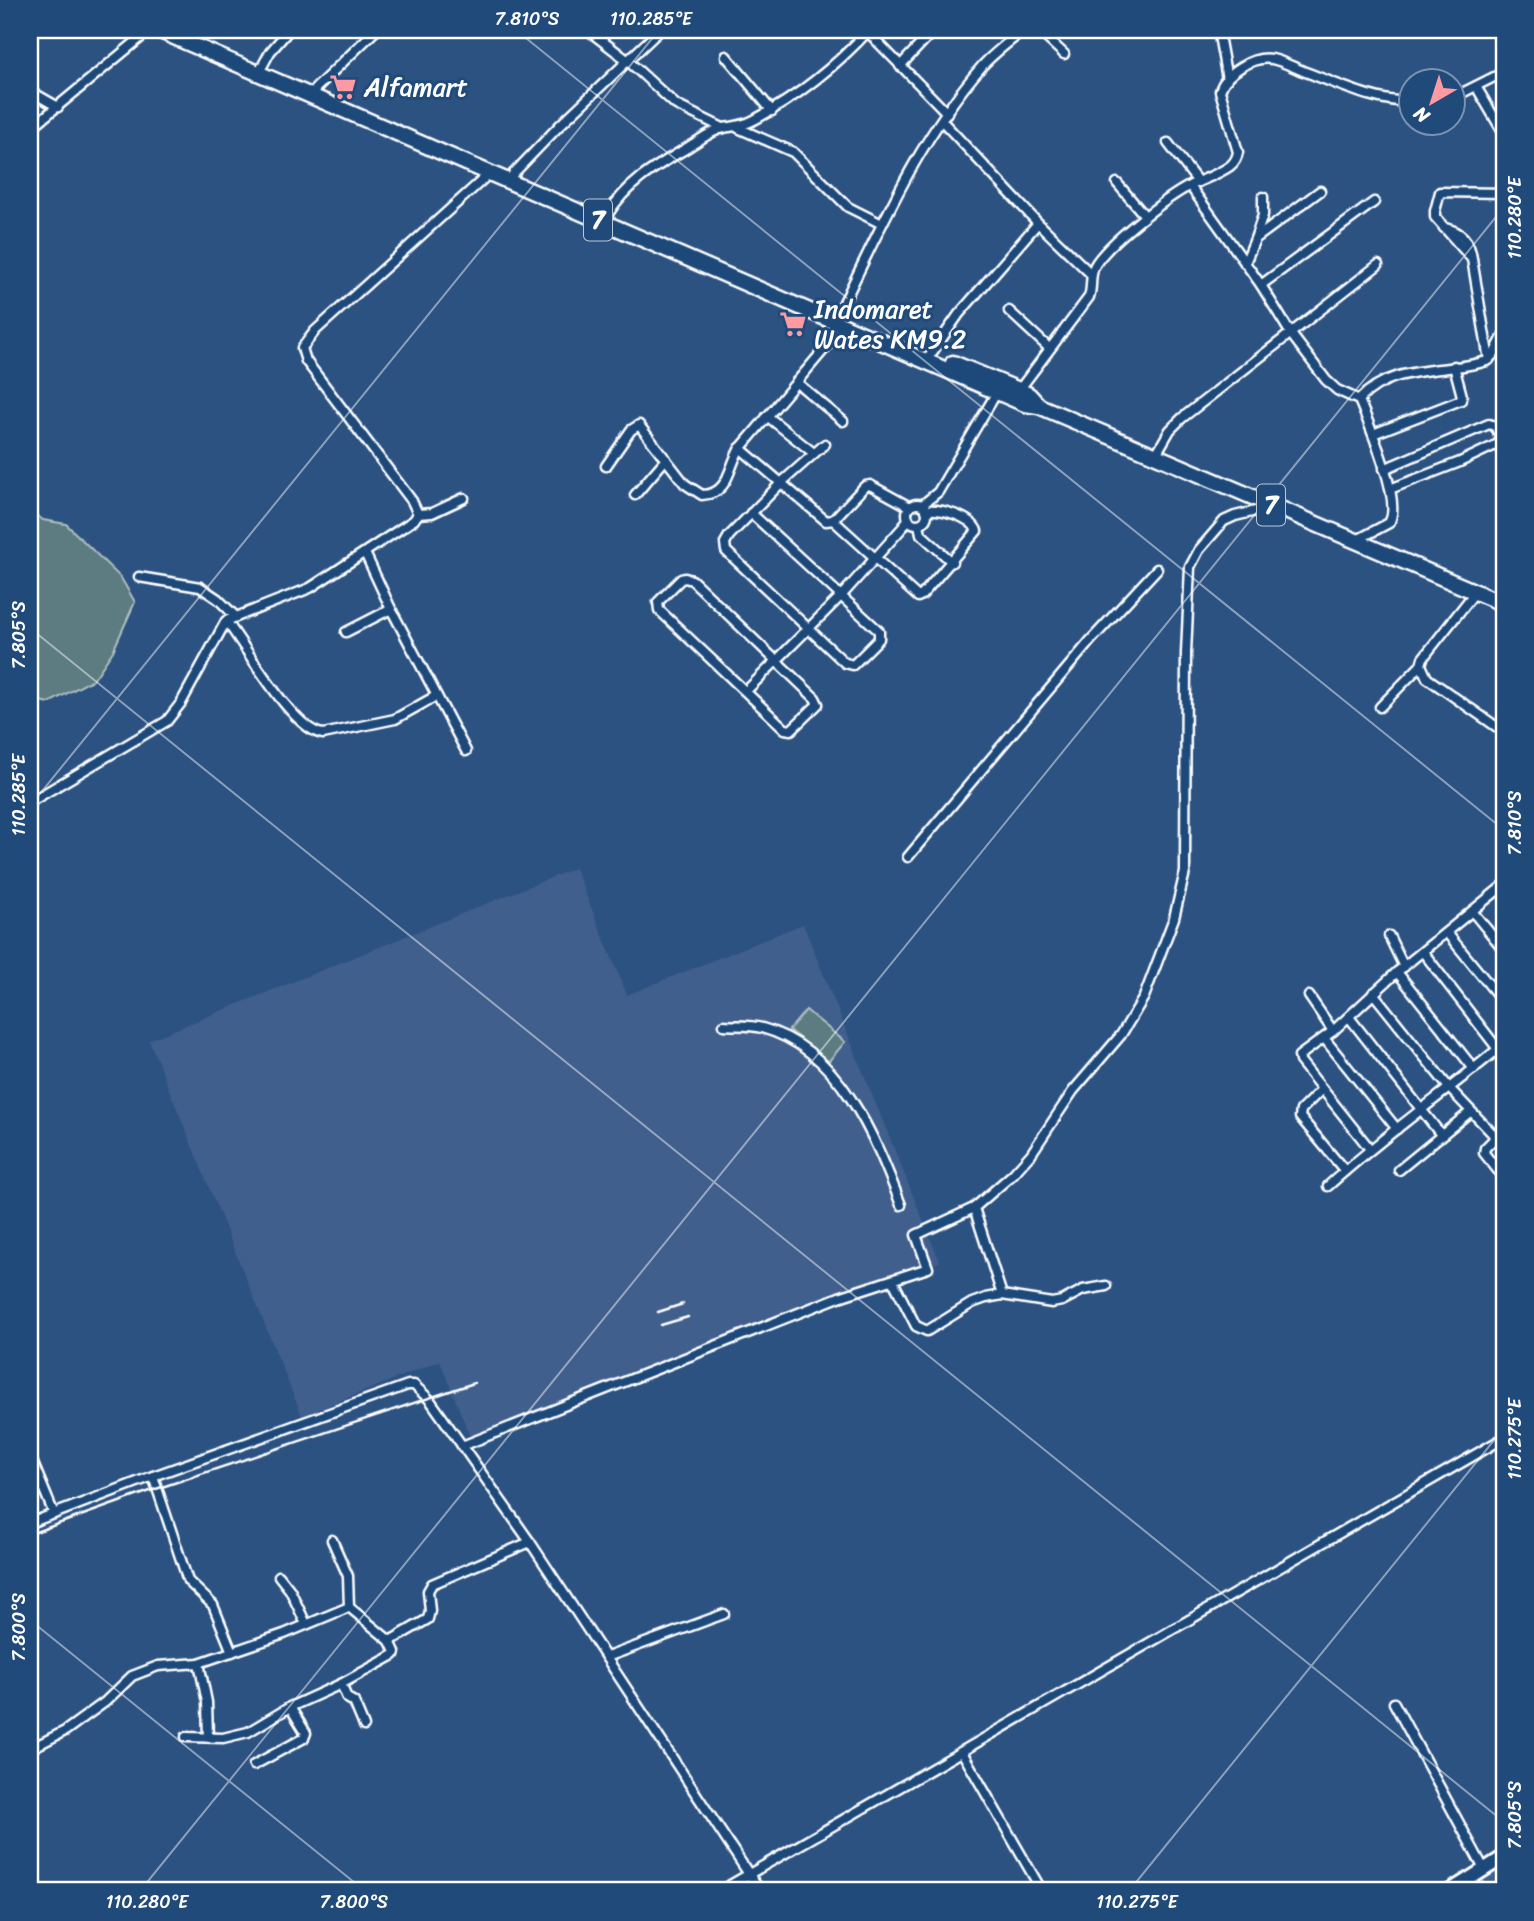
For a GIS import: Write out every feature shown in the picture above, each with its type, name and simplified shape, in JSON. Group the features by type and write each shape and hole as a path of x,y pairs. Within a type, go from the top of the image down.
{"highway":[{"name":"7","path":"158,30 259,69 490,173 841,320 1025,404 1039,406 1504,604"},
{"path":"180,30 259,69 316,88 608,214 841,320 1020,390 1039,406"}],"street":[{"path":"30,129 150,30"},
{"path":"259,69 289,30"},
{"path":"316,88 324,77 376,30"},
{"path":"588,30 627,60 676,105 723,128 738,128 793,152 848,208 882,223"},
{"path":"513,174 559,125 660,30"},
{"path":"738,128 772,111 842,57 867,30 1038,223 1091,274 1093,284 1089,297 1020,390"},
{"path":"900,66 934,30"},
{"path":"606,466 631,430 639,425 689,488 702,495 725,485 730,465 740,448 796,382 841,320 848,294 882,223 903,183 945,117 986,63 1024,30"},
{"path":"1038,30 1064,54"},
{"path":"1218,30 1227,79"},
{"path":"726,56 772,111"},
{"path":"1091,274 1100,259 1144,216 1194,184 1229,167 1237,157 1236,144 1220,91 1227,79 1252,62 1272,59 1388,101 1398,101"},
{"path":"1468,92 1504,72"},
{"path":"1477,88 1504,134"},
{"path":"30,91 58,107"},
{"path":"608,214 634,183 650,169 723,128"},
{"path":"1168,144 1291,334 1326,380 1337,390 1359,400 1373,434 1394,510 1392,519 1374,533 1355,541"},
{"path":"418,514 412,501 306,361 302,348 315,331 490,173"},
{"path":"1117,183 1144,216"},
{"path":"1255,239 1320,191"},
{"path":"1489,359 1471,247 1462,235 1444,228 1434,214 1440,192 1504,193"},
{"path":"1245,263 1263,215 1263,197"},
{"path":"1261,285 1374,202"},
{"path":"932,354 958,314 1038,223"},
{"path":"1155,456 1162,442 1182,418 1378,265"},
{"path":"1009,311 1049,348"},
{"path":"1359,400 1368,392 1403,374 1489,359 1504,335"},
{"path":"1373,434 1461,400 1454,366"},
{"path":"796,382 843,421"},
{"path":"924,508 938,492 997,392"},
{"path":"767,415 810,451"},
{"path":"1384,470 1489,424 1495,426 1504,441 1460,462 1390,488"},
{"path":"751,513 878,631 880,639 850,666 807,629 726,551 727,539 751,513 825,444"},
{"path":"740,448 826,521 832,520 865,486 870,485 910,507"},
{"path":"635,495 666,459"},
{"path":"30,802 167,720 181,704 226,621 310,588 409,524 418,514 432,513 464,498"},
{"path":"746,691 875,559 908,519 910,507 916,504 940,510 971,522 977,529 976,534 952,562 918,597 875,559 832,520"},
{"path":"466,1445 839,1297 928,1268 916,1235 974,1208 1013,1174 1031,1154 1073,1091 1113,1046 1138,1009 1174,918 1185,872 1186,653 1190,567 1199,551 1224,521 1275,507"},
{"path":"908,519 919,524 926,519 924,508"},
{"path":"919,524 921,534 952,562"},
{"path":"365,553 391,609 466,751"},
{"path":"908,857 1091,640 1157,569"},
{"path":"139,577 200,587 218,599 236,617"},
{"path":"681,579 692,580 777,660 815,698 817,704 789,731 746,691 659,610 658,603 681,579"},
{"path":"1380,707 1421,665 1423,658 1476,591"},
{"path":"346,632 391,609"},
{"path":"226,621 283,701 307,728 315,733 323,734 395,719 436,696"},
{"path":"1421,665 1427,678 1504,732"},
{"path":"1370,1149 1322,1090 1299,1058 1301,1054 1333,1031 1373,993 1504,885"},
{"path":"1472,911 1504,950"},
{"path":"1447,933 1504,1003"},
{"path":"1389,936 1400,970 1474,1069"},
{"path":"1328,1186 1370,1149 1450,1089 1501,1046 1423,953"},
{"path":"1373,993 1450,1089 1494,1137 1484,1153 1504,1178"},
{"path":"1309,996 1333,1031"},
{"path":"1349,1017 1442,1136"},
{"path":"724,1026 750,1026 777,1034 806,1051 835,1075 849,1094 884,1161 901,1205"},
{"path":"1324,1038 1397,1129"},
{"path":"1322,1090 1301,1110 1300,1117 1345,1171"},
{"path":"1399,1170 1470,1112"},
{"path":"974,1208 1002,1295"},
{"path":"893,1281 916,1326 927,1331 972,1303 1002,1295 1052,1303 1083,1290 1106,1286"},
{"path":"30,1523 153,1476 411,1385 430,1400 466,1445 760,1891"},
{"path":"720,1891 1504,1438"},
{"path":"30,1456 54,1514"},
{"path":"153,1476 188,1581 213,1605 232,1651"},
{"path":"186,1737 223,1738 248,1732 290,1707 341,1684 394,1655 390,1641 349,1608 348,1576 332,1540"},
{"path":"390,1641 428,1619 428,1589 432,1584 530,1542"},
{"path":"279,1576 290,1590 306,1624"},
{"path":"30,1748 65,1731 105,1702 129,1678 158,1666 199,1663 349,1608"},
{"path":"607,1657 724,1614"},
{"path":"199,1663 207,1702 208,1737"},
{"path":"341,1684 347,1698 354,1702 364,1726"},
{"path":"1394,1703 1484,1869"},
{"path":"254,1765 304,1738 306,1732 290,1707"},
{"path":"962,1752 1042,1891"},
{"path":"1450,1891 1504,1857"}],"shaded area":[{"path":"575,868 627,995 803,924 940,1262 789,1312 471,1439 440,1361 302,1416 149,1040"},
{"path":"1504,1868 1504,1891 1464,1891"}],"green space":[{"path":"30,510 43,520 66,524 121,578 135,602 113,651 94,679 49,703 30,699"},
{"path":"806,1010 845,1042 828,1062 789,1030"}],"railway":[{"path":"658,1312 683,1304"},
{"path":"661,1325 688,1317"},
{"path":"30,1534 474,1383"}],"place":[{"name":"Alfamart","path":"343,87"},
{"name":"Indomaret Wates KM9.2","path":"793,324"}]}
